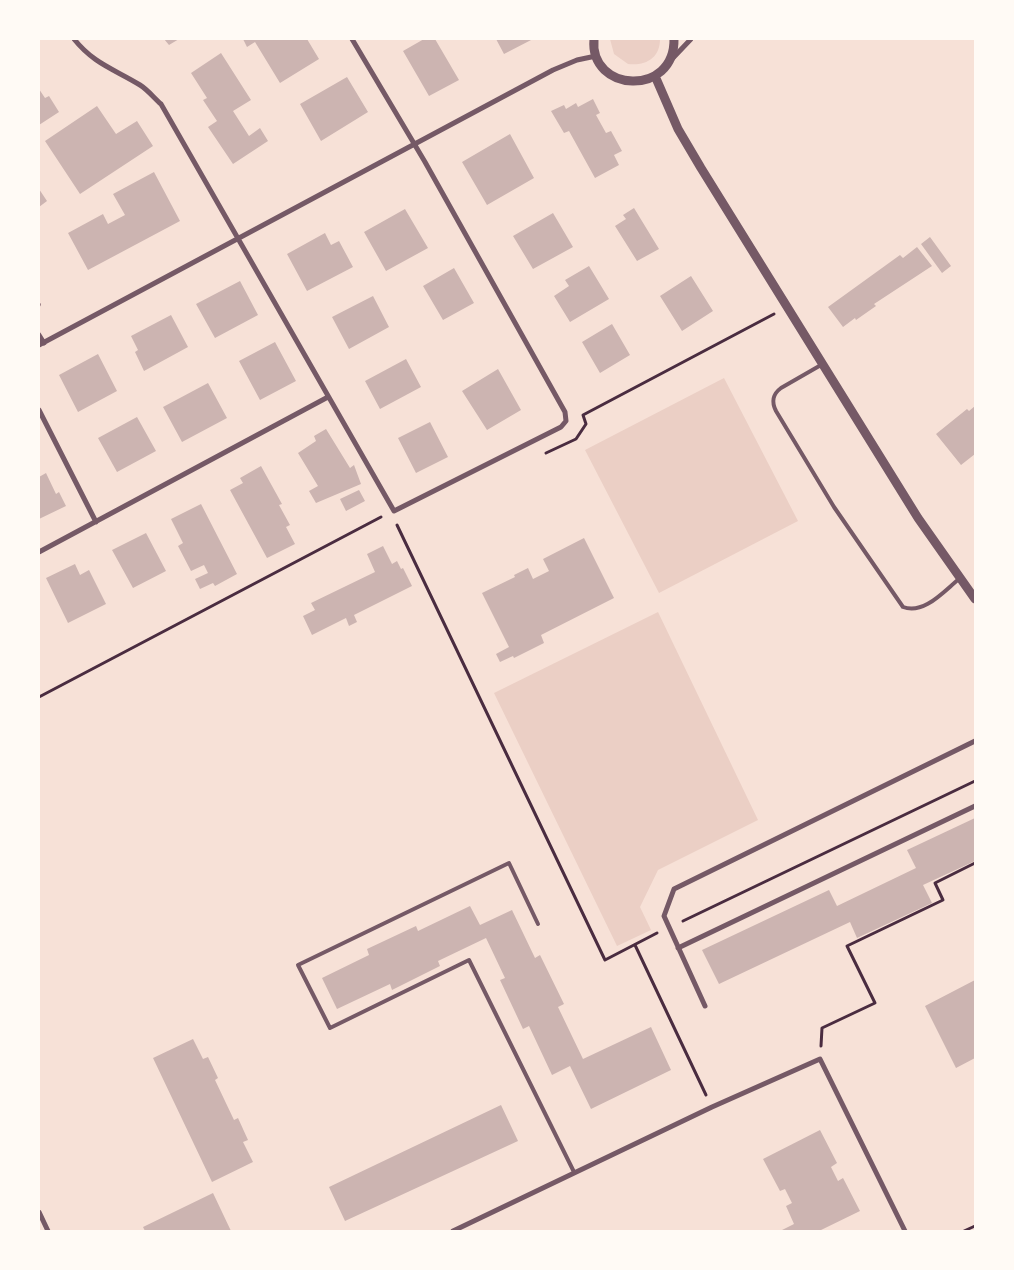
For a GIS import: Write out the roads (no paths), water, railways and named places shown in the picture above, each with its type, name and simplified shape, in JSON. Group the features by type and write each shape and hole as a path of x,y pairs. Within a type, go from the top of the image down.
{"street":[{"path":"74,39 86,54 104,67 142,86 161,104 394,511 561,427 566,420 565,412 415,145 352,39"},
{"path":"594,39 596,56 606,70 621,80 644,81 655,76 691,39"},
{"path":"667,65 673,54 674,39"},
{"path":"39,335 41,344 553,70 577,60 596,56"},
{"path":"655,76 678,129 821,366 918,518 959,579 975,599"},
{"path":"39,552 328,397"},
{"path":"39,410 96,522"},
{"path":"705,1006 664,916 674,889 975,741"},
{"path":"678,948 975,806"},
{"path":"453,1231 712,1107 820,1059 905,1231"},
{"path":"39,1212 48,1231"}],"lane":[{"path":"821,366 781,388 776,392 773,402 776,411 834,508 903,607 910,610 921,608 959,579"},
{"path":"538,924 509,863 298,966 330,1028 469,960 574,1172"}]}
